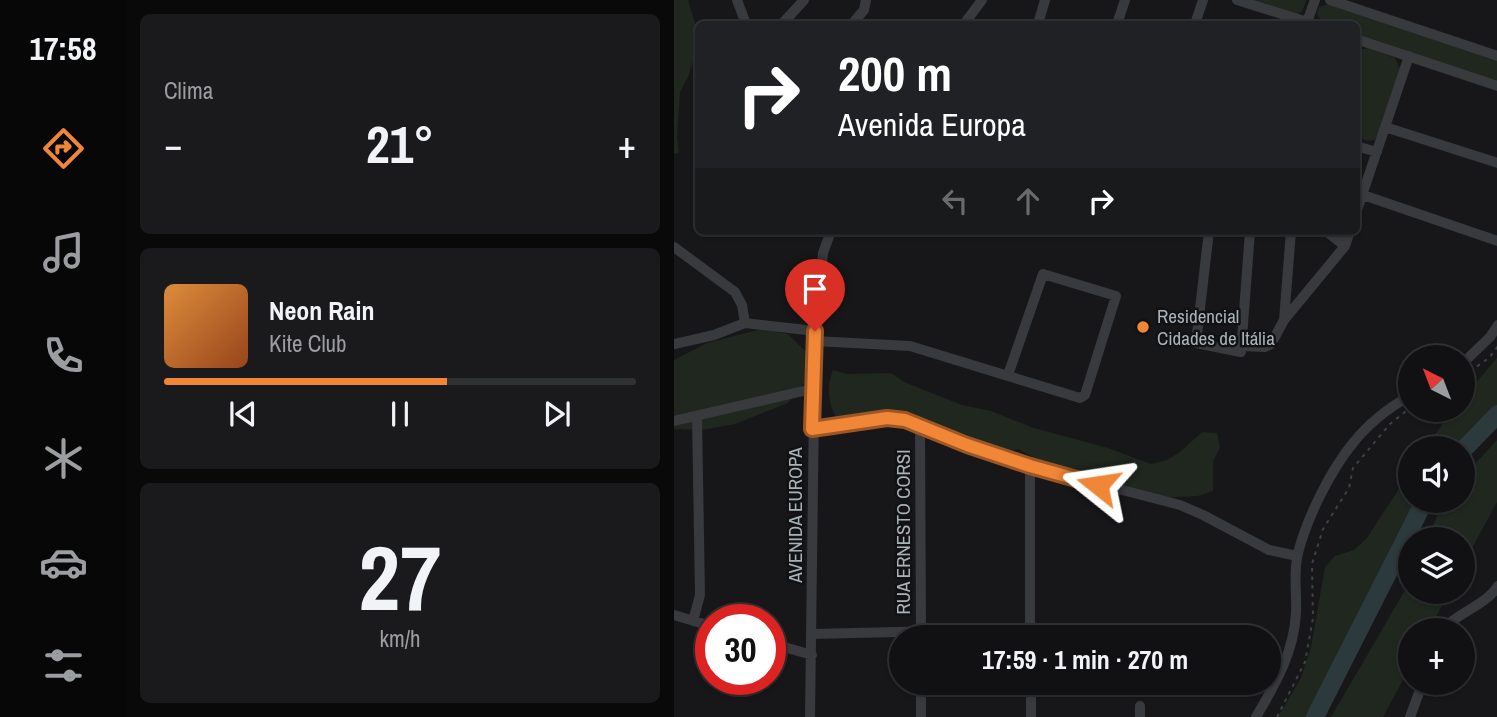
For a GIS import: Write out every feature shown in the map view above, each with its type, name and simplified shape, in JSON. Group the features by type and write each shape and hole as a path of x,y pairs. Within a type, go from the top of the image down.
{"street":[{"path":"737,0 745,21"},
{"path":"785,21 804,0"},
{"path":"855,21 864,10 866,0"},
{"path":"966,21 982,0"},
{"path":"1039,21 1045,0"},
{"path":"1118,21 1125,0"},
{"path":"1195,21 1202,0"},
{"path":"1238,0 1304,21"},
{"path":"1310,21 1315,0"},
{"path":"1330,0 1497,56"},
{"path":"1276,21 1279,13"},
{"path":"1360,40 1497,86"},
{"path":"1409,57 1377,152 1360,192 1497,241"},
{"path":"1385,127 1497,163"},
{"path":"1360,147 1377,152"},
{"name":"AVENIDA EUROPA","path":"810,717 812,389 823,253 830,235"},
{"path":"1209,235 1196,343 1241,352 1250,235"},
{"path":"1284,320 1291,235"},
{"path":"1331,235 1345,246"},
{"path":"1242,346 1264,347 1271,344 1284,320 1345,246 1349,235"},
{"path":"674,247 735,292 742,305 745,323"},
{"path":"674,344 714,335 745,323 815,336 910,346 1008,375 1084,397 1116,296 1043,274 1008,375"},
{"path":"1476,350 1490,337 1497,325"},
{"path":"674,421 812,389"},
{"path":"1256,717 1282,672 1292,643 1296,613 1297,556 1310,517 1353,443 1398,404"},
{"path":"674,615 693,621 700,595 697,417"},
{"path":"812,429 887,418 905,420 1030,466 1180,505 1269,550 1297,556"},
{"name":"RUA ERNESTO CORSI","path":"920,426 921,625"},
{"path":"1030,466 1030,625"},
{"path":"1454,618 1495,592"},
{"path":"811,634 889,634"},
{"path":"786,648 812,655"},
{"path":"921,695 921,717"},
{"path":"1031,695 1031,717"},
{"path":"1410,717 1418,695"}],"path":[{"path":"1476,367 1489,358 1497,346"},
{"path":"1277,717 1305,662 1313,618 1312,564 1323,529 1349,488 1353,468 1398,418"}],"shaded area":[{"path":"674,0 688,0 695,23 695,46 693,62 680,92 677,137 679,153 674,154"},
{"path":"1254,0 1306,1 1302,12 1296,14"},
{"path":"1328,4 1497,60 1497,82 1360,35 1360,21 1321,21 1317,14 1319,7"},
{"path":"1369,48 1395,58 1400,69 1378,136 1368,141 1360,138 1362,49"},
{"path":"762,329 788,334 807,353 807,380 788,403 735,424 702,430 674,429 674,360 707,343"},
{"path":"1497,358 1497,415 1475,443 1475,436 1434,436 1444,422 1476,422 1476,383"},
{"path":"833,370 846,374 891,373 904,382 962,405 991,411 1034,428 1108,448 1151,464 1167,460 1180,452 1202,432 1217,433 1220,448 1213,461 1213,491 1198,496 1154,498 1079,490 1038,470 1031,456 1018,449 988,458 980,445 967,435 952,430 878,426 848,430 837,418 830,403 829,387"},
{"path":"1497,440 1497,502 1475,543 1475,527 1432,527 1439,513 1475,513 1475,464"},
{"path":"1398,490 1398,513 1426,513 1419,527 1398,527 1398,562 1368,604 1347,662 1320,717 1278,717 1301,678 1311,647 1325,567 1335,556 1354,550 1367,538"},
{"path":"1398,602 1443,604 1435,618 1398,618 1398,689 1383,717 1331,717"}],"waterway":[{"path":"1475,438 1498,414"},
{"path":"1315,717 1418,513"}],"place":[{"name":"Residencial Cidades de Itália","path":"1143,327"}],"route":[{"path":"815,331 812,429 887,418 905,420 967,445 1098,485"}]}
